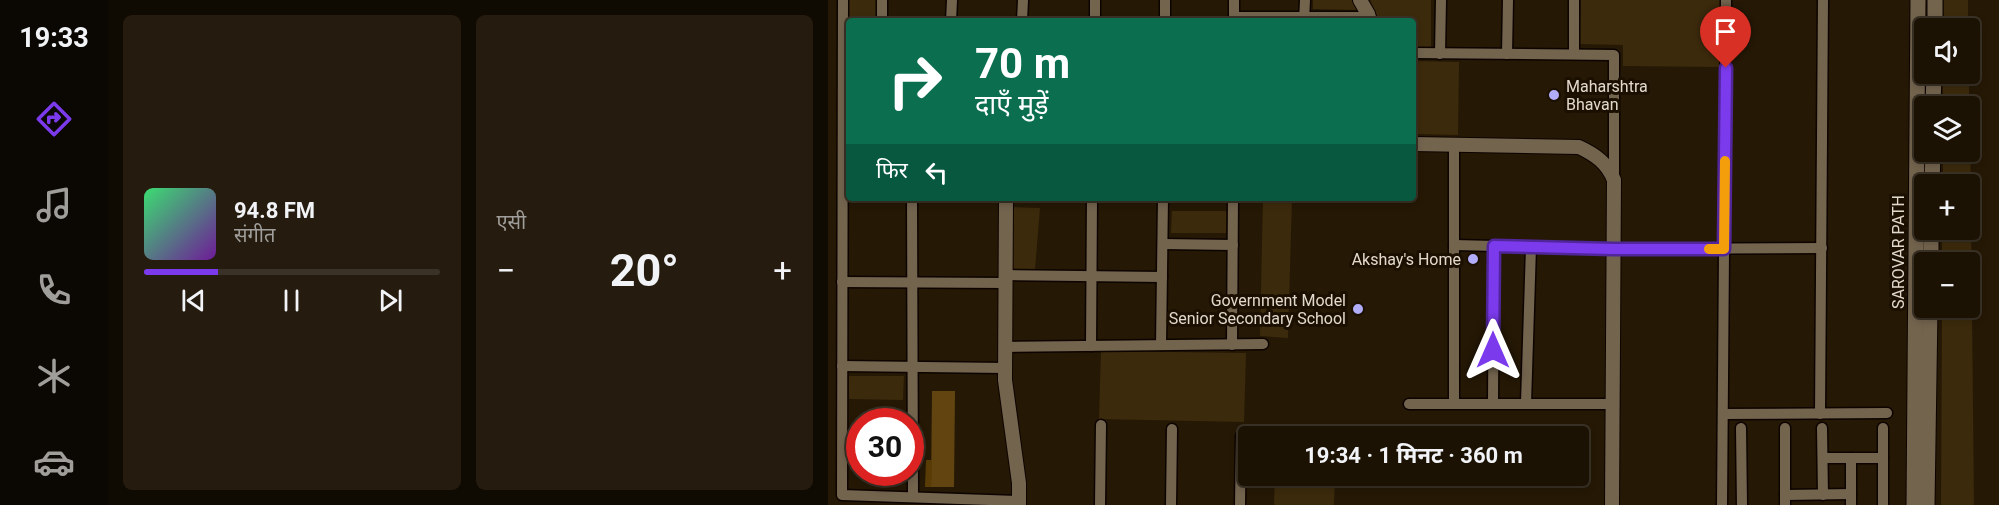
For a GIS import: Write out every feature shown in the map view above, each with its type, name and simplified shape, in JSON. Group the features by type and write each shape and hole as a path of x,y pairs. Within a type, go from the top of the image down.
{"main road":[{"name":"SAROVAR PATH","path":"1914,505 1918,0"},
{"path":"1935,0 1935,18"},
{"name":"SAROVAR PATH","path":"1927,505 1930,318"}],"street":[{"path":"843,0 846,139 842,282 842,495 1019,503 1019,483 1005,369 1006,201"},
{"path":"882,0 882,18"},
{"path":"951,0 951,18"},
{"path":"1022,18 1023,0"},
{"path":"1095,0 1095,18"},
{"path":"1165,0 1165,18"},
{"path":"1234,0 1234,18"},
{"path":"1304,18 1305,0"},
{"path":"1360,0 1369,18"},
{"path":"1440,54 1441,0"},
{"path":"1507,54 1508,0"},
{"path":"1574,0 1574,54"},
{"path":"1722,505 1726,0"},
{"path":"1820,414 1823,0"},
{"path":"1416,53 1614,55 1612,505"},
{"path":"1416,144 1579,147 1607,165 1614,180"},
{"path":"1454,144 1454,403"},
{"path":"912,201 913,498"},
{"path":"1091,346 1092,201"},
{"path":"1161,345 1163,201"},
{"path":"1232,345 1233,201"},
{"path":"1163,244 1233,245"},
{"path":"1454,245 1613,249 1822,248"},
{"path":"1493,403 1494,246"},
{"path":"1526,403 1531,247"},
{"path":"842,282 1092,276 1162,277"},
{"path":"1005,347 1263,344"},
{"path":"842,366 1005,369"},
{"path":"1409,404 1614,404"},
{"path":"1723,414 1887,413"},
{"path":"1100,505 1101,425"},
{"path":"1741,428 1742,505"},
{"path":"1785,428 1785,500 1823,495 1851,500 1851,458"},
{"path":"1822,428 1823,495"},
{"path":"1883,428 1883,505"},
{"path":"1171,505 1172,429"},
{"path":"1823,458 1883,458"},
{"path":"1240,486 1240,505"}],"shaded area":[{"path":"849,0 877,0 877,18 849,18"},
{"path":"1313,0 1352,0 1358,10 1313,9"},
{"path":"1370,0 1431,0 1431,47 1416,47 1416,18 1378,18"},
{"path":"1581,0 1721,0 1719,67 1623,66 1623,45 1580,44"},
{"path":"1944,0 1968,0 1968,18 1944,18"},
{"path":"1416,61 1459,62 1458,135 1416,134"},
{"path":"1943,84 1969,84 1969,96 1943,96"},
{"path":"1943,162 1970,162 1971,174 1943,174"},
{"path":"1263,201 1292,201 1288,338 1260,336"},
{"path":"1011,207 1040,208 1035,269 1009,269"},
{"path":"1172,211 1226,211 1226,233 1171,233"},
{"path":"1942,240 1971,240 1971,252 1942,252"},
{"path":"1942,318 1972,318 1974,505 1941,505"},
{"path":"1101,351 1246,353 1244,422 1099,419"},
{"path":"849,376 904,376 903,400 849,399"},
{"path":"932,391 955,391 954,487 931,487"},
{"path":"926,460 932,460 931,487 925,487"},
{"path":"1275,486 1335,486 1334,505 1274,505"}],"slow traffic":[{"path":"1709,249 1724,249 1725,161"}],"place":[{"name":"Maharshtra Bhavan","path":"1554,95"},
{"name":"Akshay's Home","path":"1473,259"},
{"name":"Government Model Senior Secondary School","path":"1358,309"}],"route":[{"path":"1493,350 1494,246 1724,249 1726,68"}]}
